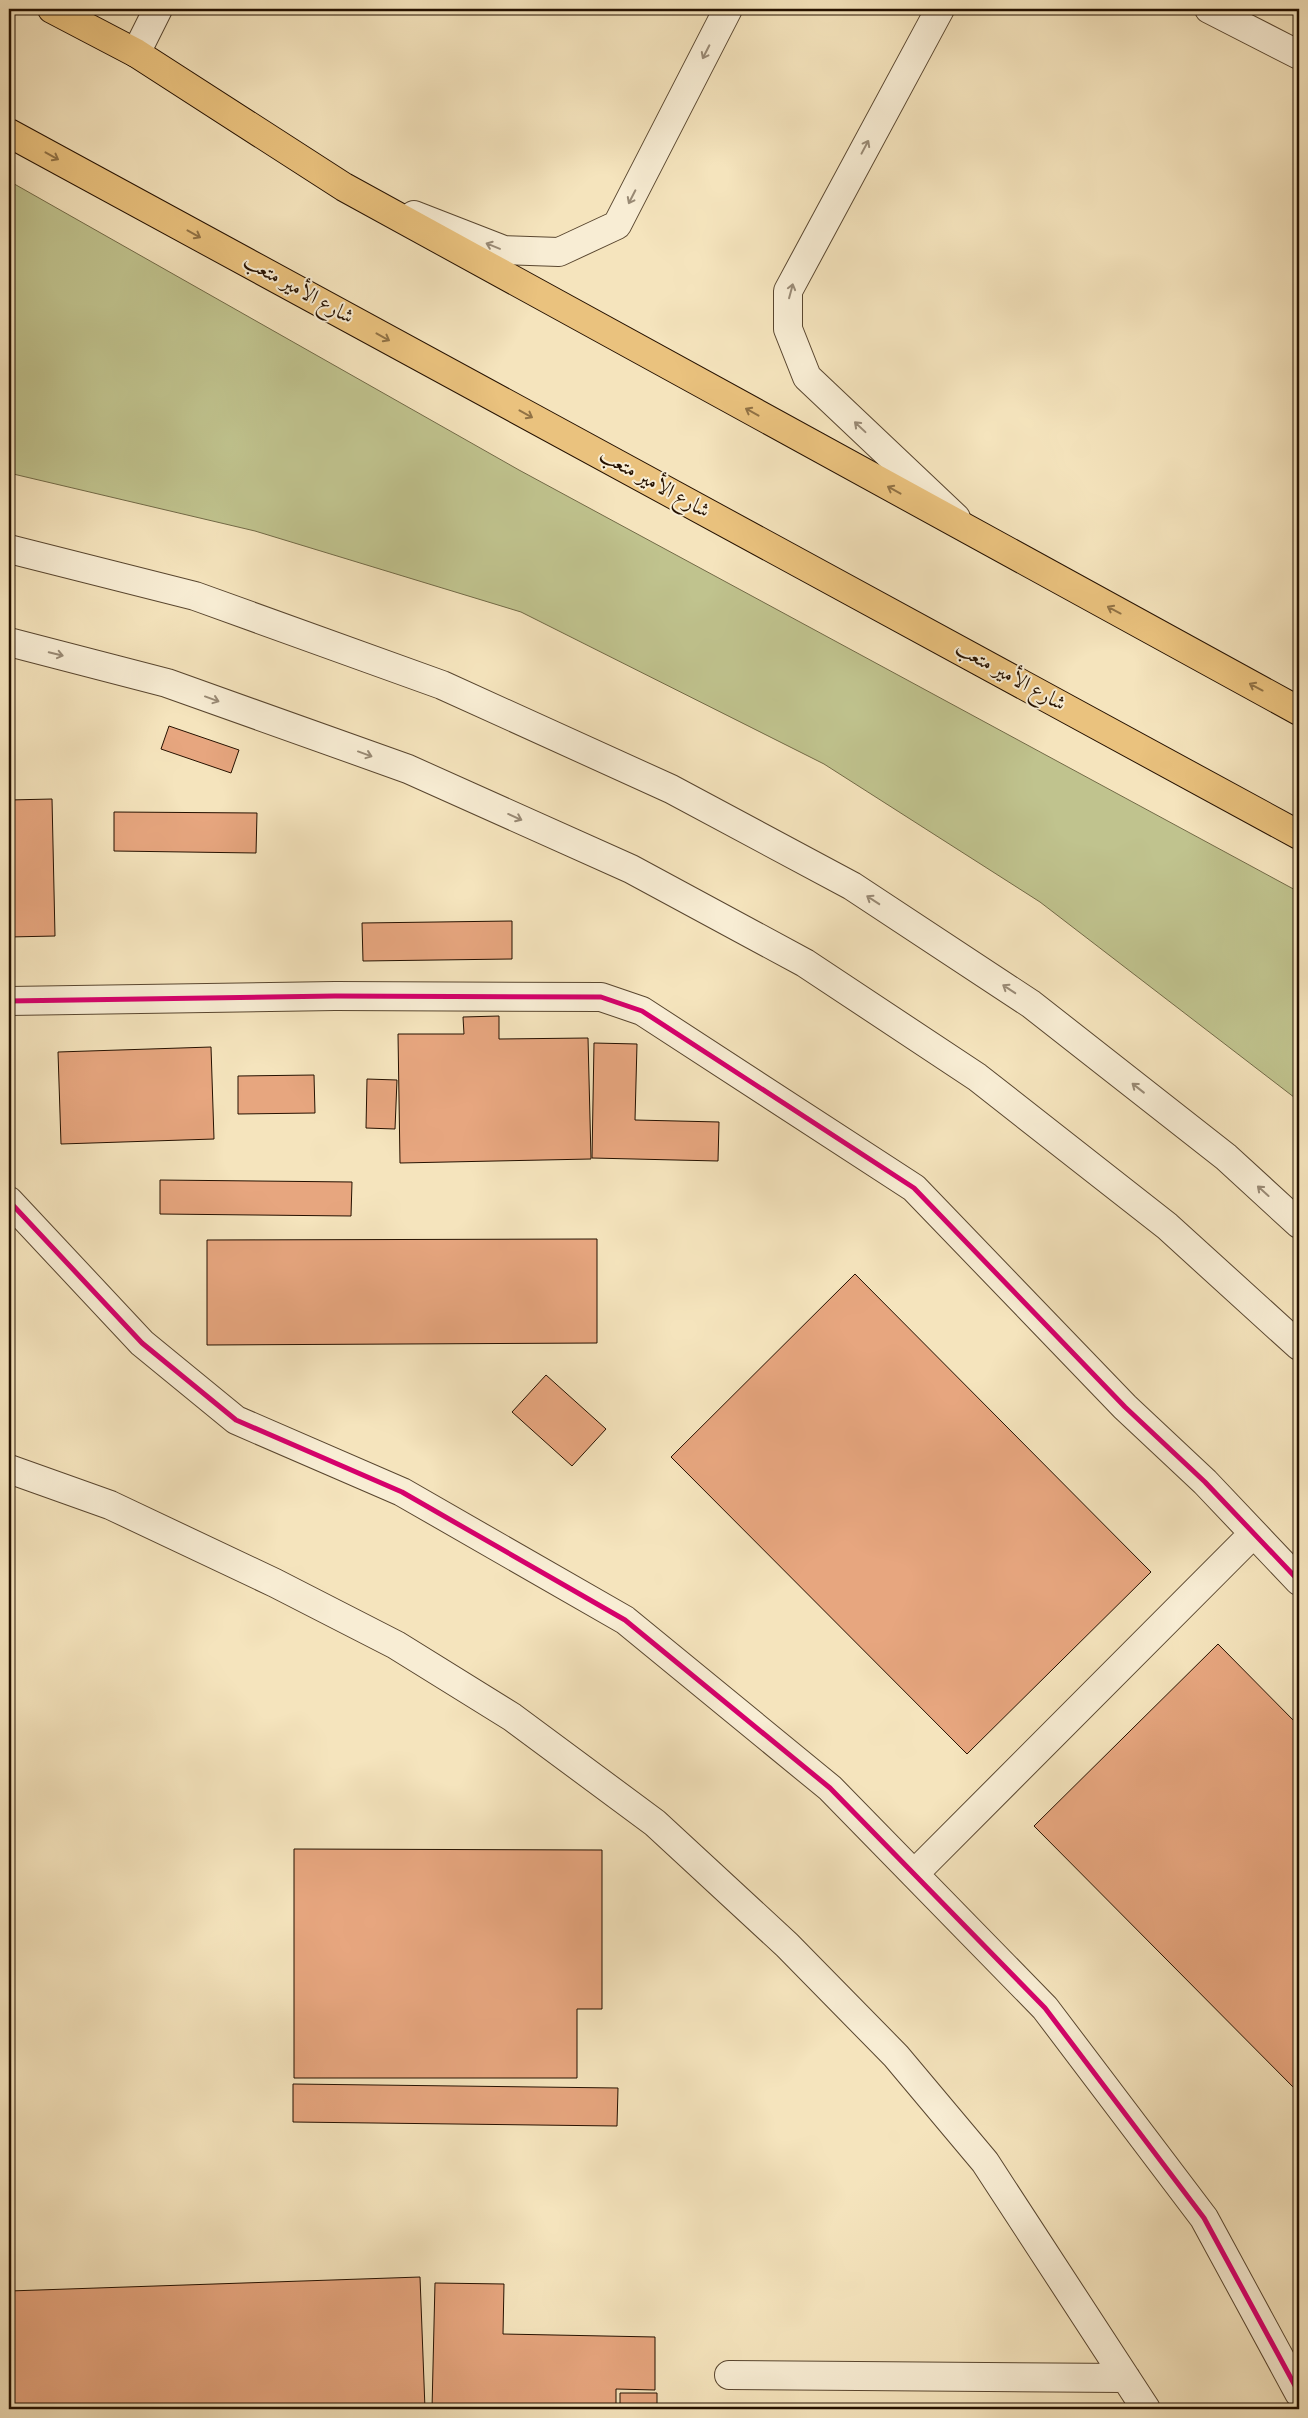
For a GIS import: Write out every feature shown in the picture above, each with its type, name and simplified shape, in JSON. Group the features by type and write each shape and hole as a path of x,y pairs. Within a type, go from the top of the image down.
{"main road":[{"path":"52,9 136,53 344,187 971,533 1299,711"},
{"name":"شارع الأمير متعب","path":"9,133 1299,835"}],"street":[{"path":"136,53 158,9"},
{"path":"344,187 504,250 559,252 617,225 728,9"},
{"path":"940,9 788,291 788,329 807,377 971,533"},
{"path":"1209,9 1299,55"},
{"path":"9,549 194,596 442,685 671,789 852,886 1030,1004 1226,1157 1299,1224"},
{"path":"9,642 167,682 408,769 631,869 805,964 977,1077 1167,1226 1299,1346"},
{"path":"9,1001 335,996 601,997 642,1011 914,1188 1126,1407 1205,1482 1299,1581"},
{"path":"9,1201 142,1343 236,1420 402,1492 625,1620 830,1788 1045,2008 1204,2218 1299,2393"},
{"path":"9,1469 110,1504 275,1583 396,1645 512,1717 656,1824 787,1945 903,2064 985,2162 1146,2409"},
{"path":"914,1874 1253,1534"},
{"path":"729,2375 1126,2378"}],"green space":[{"path":"9,181 519,470 1299,892 1299,1101 1040,902 824,764 521,612 255,531 9,473"}],"building":[{"path":"169,726 239,750 231,773 161,749"},
{"path":"52,799 55,936 9,937 9,800"},
{"path":"114,812 257,813 256,853 114,851"},
{"path":"512,921 512,959 363,961 362,923"},
{"path":"499,1016 499,1039 588,1038 591,1159 400,1163 398,1034 464,1034 463,1017"},
{"path":"594,1043 637,1044 635,1120 719,1122 718,1161 592,1158"},
{"path":"211,1047 214,1139 61,1144 58,1052"},
{"path":"314,1075 315,1113 238,1114 238,1076"},
{"path":"367,1079 397,1080 395,1129 366,1128"},
{"path":"160,1180 352,1182 351,1216 160,1214"},
{"path":"597,1239 597,1343 207,1345 207,1240"},
{"path":"855,1274 1151,1572 967,1754 671,1457"},
{"path":"546,1375 606,1429 572,1466 512,1412"},
{"path":"1218,1644 1299,1726 1299,2093 1034,1826"},
{"path":"294,1849 602,1850 602,2009 577,2009 577,2078 294,2078"},
{"path":"9,1926 14,1926 14,1960 9,1960"},
{"path":"293,2084 618,2088 617,2126 293,2122"},
{"path":"420,2277 425,2409 9,2409 9,2291"},
{"path":"435,2283 504,2284 503,2334 655,2337 655,2390 616,2389 616,2409 432,2409"},
{"path":"620,2393 657,2393 657,2409 620,2409"}],"cycle path":[{"path":"9,1001 335,996 601,997 642,1011 914,1188 1125,1407 1205,1482 1299,1581"},
{"path":"9,1201 142,1343 236,1420 402,1492 625,1620 830,1788 1045,2008 1204,2218 1299,2393"}]}
